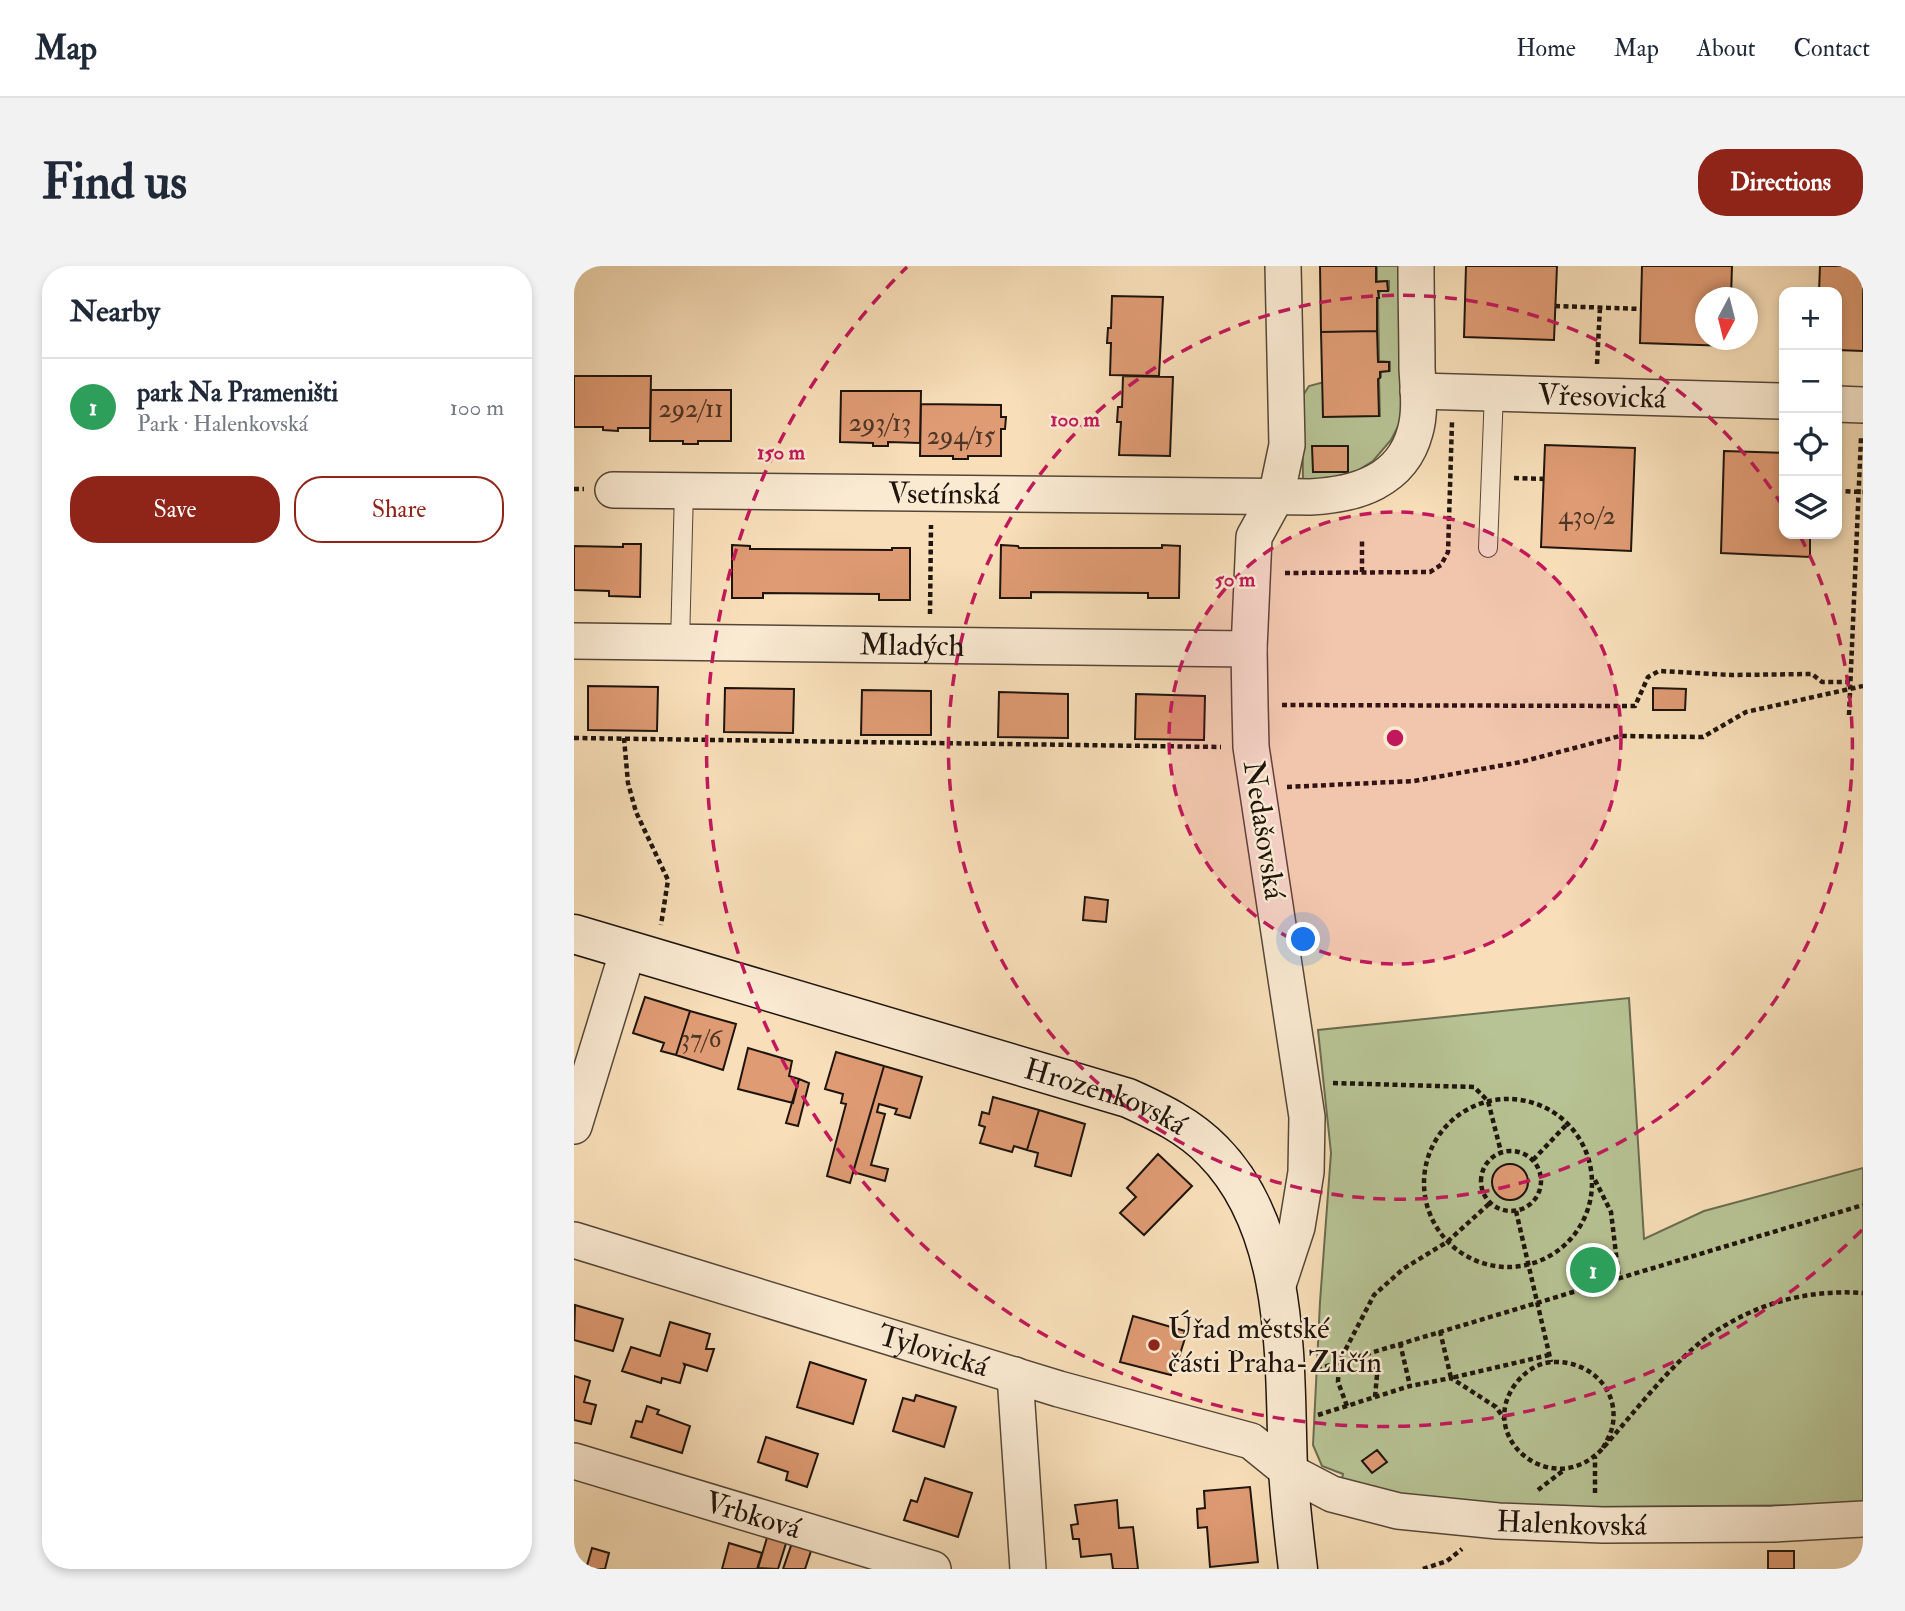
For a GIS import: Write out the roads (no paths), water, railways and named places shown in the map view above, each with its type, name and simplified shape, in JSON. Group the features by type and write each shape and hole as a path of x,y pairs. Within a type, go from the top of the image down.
{"street":[{"name":"Nedašovská","path":"1277,1288 1297,1227 1306,1172 1307,1117 1251,747 1249,649 1254,537 1276,497 1287,445 1283,266"},
{"path":"1276,497 1332,496 1355,492 1388,475 1404,457 1415,432 1418,390 1416,266"},
{"name":"Vřesovická","path":"1418,390 1779,401"},
{"path":"1842,404 1863,405"},
{"name":"Vsetínská","path":"612,490 1276,497"},
{"name":"Mladých","path":"574,641 1249,649"},
{"name":"Hrozenkovská","path":"574,934 1128,1098 1165,1115 1214,1152 1245,1193 1265,1236 1277,1288 1285,1372 1288,1471 1298,1569"},
{"path":"574,1126 628,950"},
{"name":"Tylovická","path":"574,1240 1015,1375 1251,1441 1288,1471"},
{"path":"1015,1375 1028,1569"},
{"name":"Vrbková","path":"574,1461 933,1569"},
{"name":"Halenkovská","path":"1288,1471 1332,1494 1385,1507 1419,1514 1498,1521 1603,1525 1760,1524 1863,1519"}],"lane":[{"path":"1489,548 1494,392"},
{"path":"680,643 684,490"}],"place":[{"name":"park Na Prameništi","path":"1593,1270"},
{"name":"Úřad městské části Praha-Zličín","path":"1154,1345"}]}
